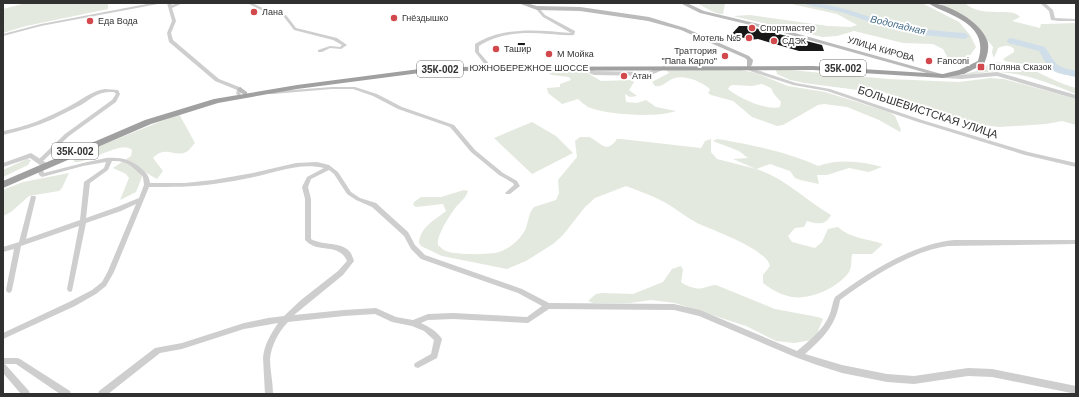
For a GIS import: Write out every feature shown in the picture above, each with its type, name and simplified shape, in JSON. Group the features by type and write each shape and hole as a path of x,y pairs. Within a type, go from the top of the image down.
{"highway":[{"name":"ЮЖНОБЕРЕЖНОЕ ШОССЕ","path":"3,184 43,165 156,117 240,91 434,67 600,66 813,68 941,76 961,72 981,62 986,48 985,39 978,30 954,13 932,4"},
{"name":"ЮЖНОБЕРЕЖНОЕ ШОССЕ","path":"43,165 148,122 217,101 264,92 435,69 818,66 941,76 958,71 978,62 983,54 984,44 980,36 966,22 932,4"}],"main road":[{"name":"БОЛЬШЕВИСТСКАЯ УЛИЦА","path":"521,3 537,8 580,10 649,19 668,24 748,57 750,60 750,67"},
{"name":"УЛИЦА КИРОВА","path":"683,3 702,12 782,31 887,59 941,76"}],"street":[{"path":"3,35 41,25 158,3"},
{"path":"181,3 170,5 174,21 169,33 171,41 217,80 240,91"},
{"path":"248,3 266,11 285,16 295,29 335,40 345,45 341,48 330,47 320,50"},
{"path":"1042,3 1051,11 1053,19 1076,20"},
{"path":"489,66 476,49 477,45 488,39 505,34 539,31 572,34 572,32 544,16 537,8"},
{"name":"БОЛЬШЕВИСТСКАЯ УЛИЦА","path":"750,67 795,84 828,90 920,121 1027,154 1076,165"},
{"name":"УЛИЦА КИРОВА","path":"941,76 961,77 997,74 1076,97"},
{"path":"264,92 273,93 332,88 353,88 374,95 400,108 452,126 473,150 501,174 515,182 517,186 508,193"},
{"path":"3,132 13,131 44,120 72,107 97,92 105,90 116,91 118,94 114,101 67,135 43,165 42,175 110,160 124,160 138,168 146,176 147,185 112,272 104,284 94,292 72,304 3,336"},
{"path":"3,165 31,155 43,165"},
{"path":"70,289 83,221 87,182 106,169 110,160"},
{"path":"147,185 185,185 213,182 296,165 317,164 329,166 336,173 349,193 358,199 374,205 406,234 413,247 423,257 520,291 548,306 674,307 700,313 798,355 823,364 887,378 914,380 968,372 992,373 1076,390"},
{"path":"269,394 267,355 273,338 284,320 294,308 343,271 351,261 349,254 342,248 313,244 308,240 308,198 305,187 309,178 329,166"},
{"path":"9,290 33,197"},
{"path":"3,250 119,209 141,199"},
{"path":"798,355 830,324 836,313 837,299 860,282 889,265 915,254 942,244 1076,242"},
{"path":"413,323 428,317 453,316 528,320 548,306"},
{"path":"102,394 158,350 182,346 244,326 268,321 367,311 376,311 395,320 413,323 427,329 438,339 434,356 418,366"},
{"path":"3,361 17,361 67,394"},
{"path":"3,367 26,394"}],"shaded area":[{"path":"26,3 113,3 108,4 108,9 26,26 3,33 3,9"},
{"path":"696,3 725,3 723,14 713,12"},
{"path":"787,3 922,3 959,22 970,35 976,47 964,64 950,62 943,49 933,44 903,43 854,31 837,36 822,37 733,16 750,15 828,26 851,27 857,25 837,14"},
{"path":"938,3 965,3 972,8 987,12 1010,12 1020,17 1012,21 1040,28 1041,24 1076,23 1076,73 1005,61 1003,59 1014,52 1012,47 1008,46 998,48 994,58 992,53 993,47 973,22"},
{"path":"992,62 1012,64 1032,70 1076,88 1076,94 1045,82 1013,73 991,72 963,75 981,70"},
{"path":"548,69 581,69 601,81 631,80 634,82 629,90 637,96 630,97 625,94 626,102 637,103 646,100 656,107 676,111 632,115 596,110 588,107 578,99 562,104 548,93 547,88 560,87 560,84 571,80 569,77 552,75 545,71"},
{"path":"665,69 741,70 756,73 788,86 825,92 889,112 895,116 901,130 900,132 879,120 847,107 824,104 818,105 783,125 777,126 752,117 733,101 711,95 708,93 710,90 709,88 691,79 681,77 672,79 658,86 655,86 652,82 669,73","holes":["762,84 771,88 781,102 780,107 774,108 753,103 728,89 733,85 752,86"]},
{"path":"779,69 888,79 959,82 991,78 1004,79 1076,99 1076,125 1062,121 1046,124 999,127 984,125 911,105 882,91 881,93 790,80 777,74 776,70"},
{"path":"179,114 195,143 188,151 183,153 162,152 158,154 153,158 163,171 157,179 143,171 140,174 142,177 136,192 120,200 129,178 126,174 113,168 131,156 132,150 127,147 113,149 80,162 74,162 80,154"},
{"path":"532,122 556,136 573,153 532,174 494,138"},
{"path":"580,137 589,137 606,147 613,144 617,139 621,139 701,148 705,141 711,139 711,152 717,159 766,172 785,183 831,215 824,223 807,221 804,227 795,228 788,236 792,242 815,248 822,242 828,229 838,227 853,236 883,244 872,254 852,254 849,272 844,278 830,288 804,297 788,296 775,291 763,283 763,275 770,266 767,260 759,253 738,241 697,223 661,200 626,186 595,198 585,207 563,235 553,244 526,261 507,269 442,256 421,246 419,243 420,237 425,228 446,211 443,204 416,207 413,205 414,202 421,197 441,197 464,190 468,191 444,226 439,236 438,245 446,251 464,254 495,253 508,248 524,232 530,213 534,207 556,200 559,193 558,180 577,157 575,141"},
{"path":"717,139 760,147 784,153 818,166 834,162 850,162 866,163 882,167 869,172 849,168 827,175 817,175 819,184 795,178 790,171 770,164 756,169 733,159 748,158 739,151 713,141"},
{"path":"27,159 31,160 28,165 3,177 3,170"},
{"path":"69,173 59,191 29,196 11,212 3,216 3,190 23,182"},
{"path":"681,266 683,270 681,282 689,286 701,288 716,285 775,309 823,319 816,336 812,340 794,343 776,341 746,326 675,303 651,300 630,303 593,303 588,301 596,294 602,293 633,294 663,282 672,269"}],"building":[{"path":"739,26 747,26 822,45 824,51 799,51 758,39 749,40 730,36"},
{"name":"Ташир","path":"518,43 525,43 524,54 513,54 519,50 517,50"}],"waterway":[{"name":"Водопадная","path":"810,3 843,10 885,24 924,32 965,36"},
{"name":"Водопадная","path":"1011,41 1042,49 1050,63 1057,70 1076,74"}],"place":[{"name":"Лана","path":"254,12"},
{"name":"Гнёздышко","path":"394,18"},
{"name":"Еда Вода","path":"90,21"},
{"name":"Спортмастер","path":"752,28"},
{"name":"Мотель №5","path":"749,38"},
{"name":"СДЭК","path":"774,41"},
{"name":"Ташир","path":"496,49"},
{"name":"М Мойка","path":"549,54"},
{"name":"Траттория \"Папа Карло\"","path":"725,56"},
{"name":"Fanconi","path":"929,61"},
{"name":"Поляна Сказок","path":"981,67"},
{"name":"Атан","path":"624,76"}]}
